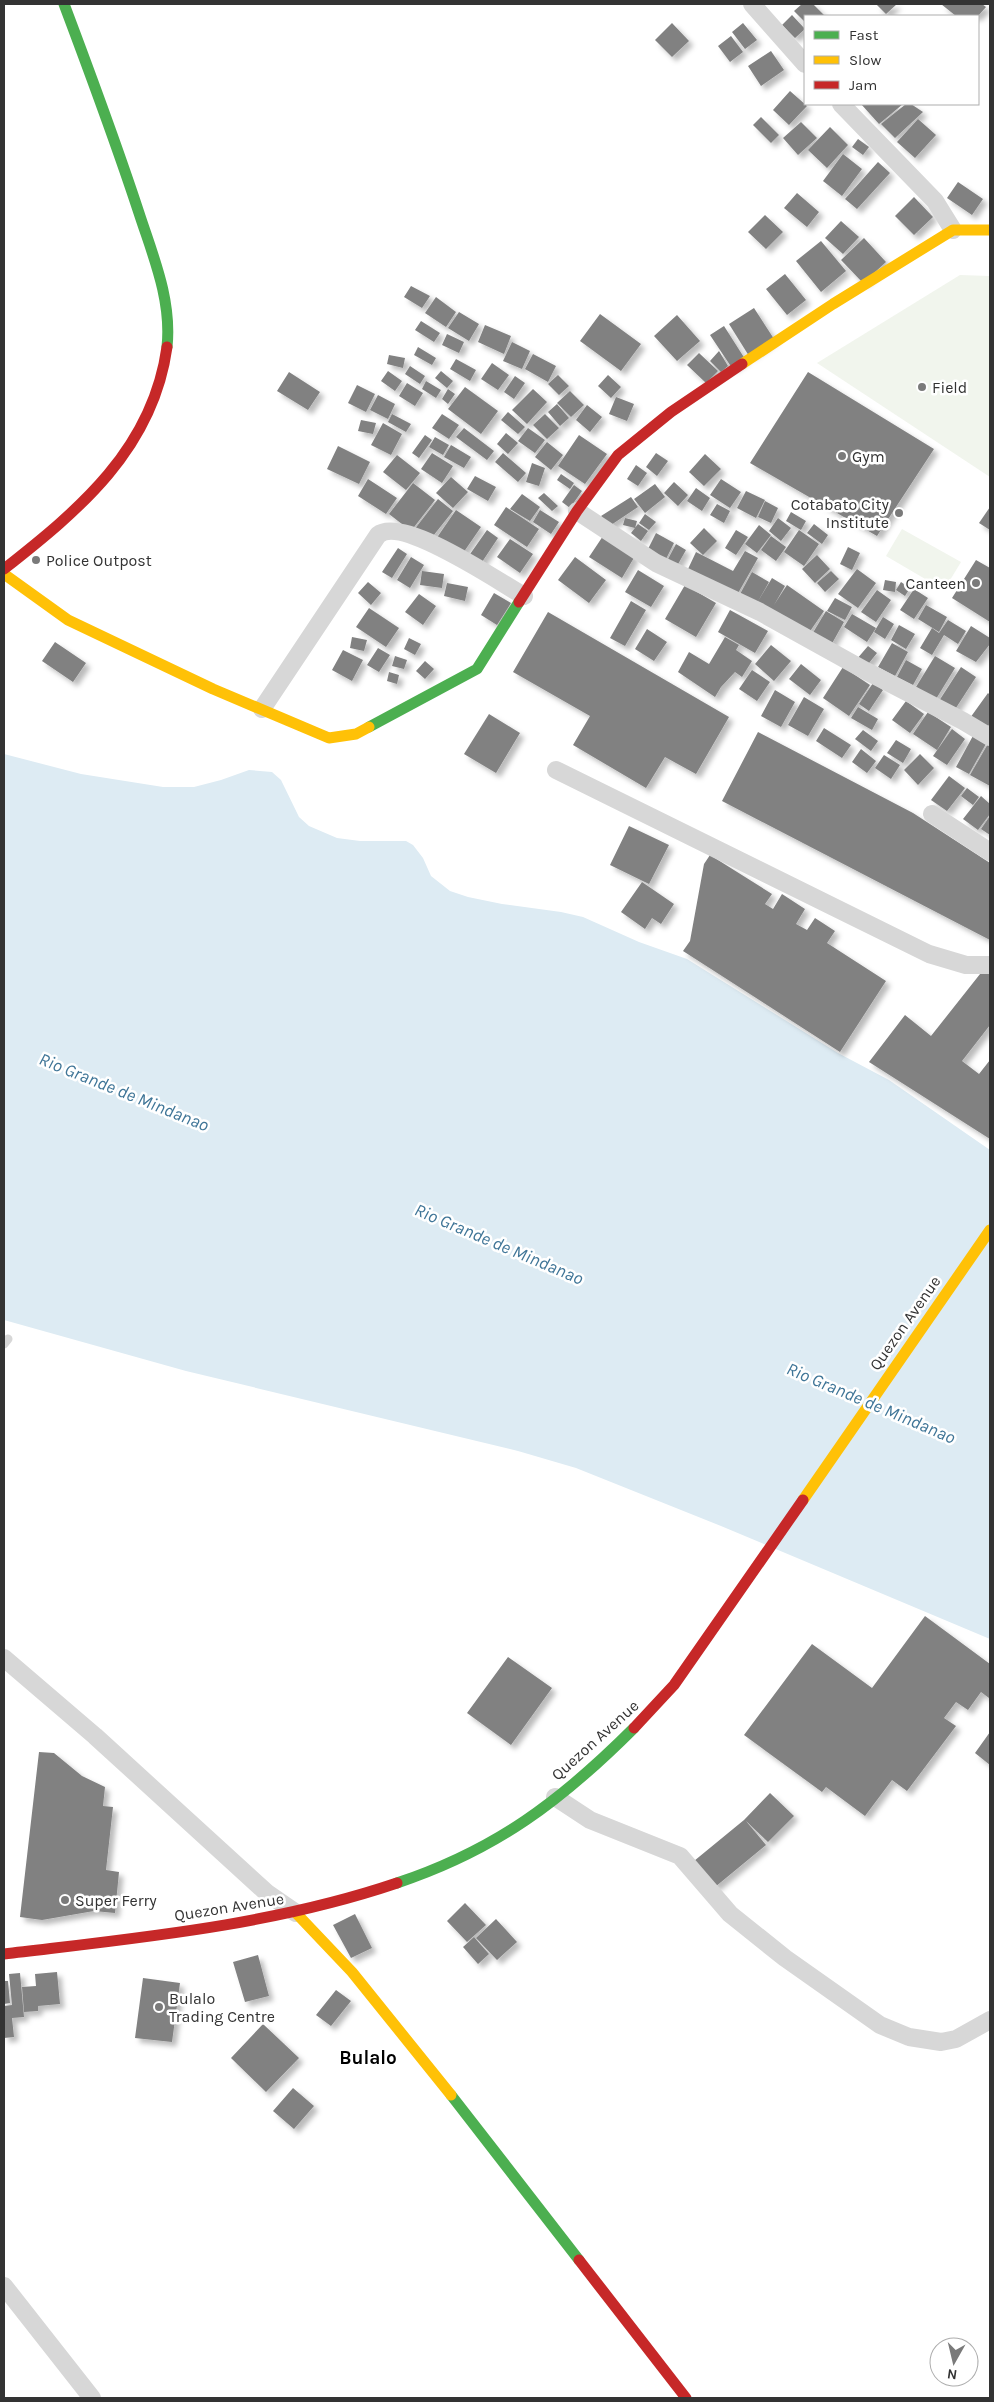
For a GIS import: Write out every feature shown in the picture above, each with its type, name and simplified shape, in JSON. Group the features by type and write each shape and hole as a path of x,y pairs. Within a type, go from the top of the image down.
{"street":[{"path":"4,570 82,506 102,485 123,456 155,390 165,362 167,344 166,308 150,246 64,4"},
{"path":"752,4 804,63"},
{"path":"842,105 935,201 953,230"},
{"path":"4,574 68,620 213,689 330,738 356,734 477,669 577,511 618,455 671,412 833,304 953,230 990,230"},
{"path":"577,511 656,563 760,612 990,737"},
{"path":"262,709 383,530 398,531 446,550 524,596"},
{"path":"556,770 930,954 966,965 990,965"},
{"path":"932,814 990,852"},
{"name":"Quezon Avenue","path":"4,1954 204,1929 296,1913 394,1884 453,1862 513,1829 555,1797 622,1740 674,1685 754,1567 990,1230"},
{"path":"4,1658 95,1736 267,1893 296,1913 352,1972 419,2054 686,2398"},
{"path":"555,1797 590,1820 680,1856 730,1914 785,1958 880,2025 909,2037 941,2042 956,2039 990,2020"},
{"path":"4,2286 92,2398"}],"shaded area":[{"name":"Field","path":"960,275 990,276 990,477 817,363"},
{"path":"902,529 961,562 944,590 886,556"}],"water":[{"name":"Rio Grande de Mindanao","path":"4,754 81,774 163,787 194,787 249,770 272,772 281,780 299,817 309,826 337,838 360,841 406,841 413,845 423,858 431,876 450,891 502,904 583,917 639,942 687,959 838,1053 889,1080 990,1150 990,1639 721,1526 576,1468 518,1451 186,1371 4,1320"}],"building":[{"path":"802,4 813,4 824,15 804,15 804,21 794,11"},
{"path":"876,4 897,4 886,14"},
{"path":"941,4 982,4 986,7 979,15 955,15"},
{"path":"792,15 804,30 795,38 782,25"},
{"path":"672,23 689,41 672,57 655,40"},
{"path":"743,23 757,40 745,49 732,32"},
{"path":"731,36 743,52 730,62 718,46"},
{"path":"771,51 784,70 761,86 748,66"},
{"path":"790,91 807,106 789,125 773,110"},
{"path":"862,105 902,105 879,124"},
{"path":"905,105 912,105 923,112 895,138 881,124"},
{"path":"761,117 779,135 771,143 753,125"},
{"path":"918,119 936,135 915,158 897,142"},
{"path":"801,122 817,138 798,155 783,138"},
{"path":"830,127 848,145 827,168 808,150"},
{"path":"858,139 869,147 863,155 852,147"},
{"path":"843,154 862,169 842,196 823,181"},
{"path":"878,162 890,173 857,209 845,199"},
{"path":"958,182 983,199 972,215 947,198"},
{"path":"797,193 819,212 807,227 784,208"},
{"path":"914,197 933,217 914,235 895,216"},
{"path":"765,215 783,232 766,249 748,232"},
{"path":"841,221 859,237 843,254 825,238"},
{"path":"864,238 886,262 863,283 841,260"},
{"path":"821,241 846,271 821,292 796,261"},
{"path":"785,274 806,300 787,315 766,289"},
{"path":"411,286 430,296 422,308 404,297"},
{"path":"436,297 456,312 446,327 425,313"},
{"path":"754,308 774,339 749,356 729,324"},
{"path":"459,312 479,324 469,341 448,328"},
{"path":"600,314 641,344 621,371 580,341"},
{"path":"677,315 700,341 677,361 654,336"},
{"path":"421,321 440,333 434,342 415,330"},
{"path":"485,325 511,336 504,354 478,342"},
{"path":"724,326 745,359 732,368 710,335"},
{"path":"447,334 464,342 459,353 442,345"},
{"path":"512,342 530,351 522,369 503,361"},
{"path":"418,347 436,358 432,365 414,355"},
{"path":"719,351 728,366 721,372 710,361"},
{"path":"699,353 718,371 706,383 687,365"},
{"path":"533,354 556,366 548,382 525,369"},
{"path":"389,355 405,358 403,368 387,364"},
{"path":"456,359 476,370 470,381 450,369"},
{"path":"492,363 509,375 498,390 481,379"},
{"path":"410,366 425,376 420,384 405,374"},
{"path":"388,371 402,381 395,391 381,381"},
{"path":"441,371 453,381 447,388 435,378"},
{"path":"289,372 320,392 308,410 277,391"},
{"name":"Gym","path":"808,372 934,449 877,536 750,463"},
{"path":"558,375 569,386 559,395 548,384"},
{"path":"608,375 621,387 611,398 598,386"},
{"path":"515,376 525,383 514,399 504,392"},
{"path":"426,381 441,390 436,398 422,389"},
{"path":"407,383 423,393 415,406 399,396"},
{"path":"357,385 375,394 366,412 348,403"},
{"path":"465,387 498,411 481,434 448,409"},
{"path":"448,389 455,394 448,404 442,399"},
{"path":"533,389 547,402 527,424 512,410"},
{"path":"570,391 584,405 571,417 557,403"},
{"path":"378,395 395,404 388,419 370,410"},
{"path":"616,397 634,404 627,421 609,414"},
{"path":"557,404 569,418 560,426 548,412"},
{"path":"587,405 602,417 590,432 576,420"},
{"path":"508,412 525,427 518,434 501,420"},
{"path":"392,414 411,424 406,432 388,422"},
{"path":"442,414 459,425 449,439 432,428"},
{"path":"545,414 559,428 547,439 533,425"},
{"path":"361,420 376,423 373,434 358,431"},
{"path":"383,423 402,434 391,455 371,445"},
{"path":"464,428 494,451 487,460 456,437"},
{"path":"528,428 545,440 535,453 518,441"},
{"path":"506,433 518,443 508,454 497,444"},
{"path":"425,435 432,440 419,458 412,453"},
{"path":"579,435 607,454 585,484 558,466"},
{"path":"435,437 449,445 443,455 429,447"},
{"path":"547,442 563,455 551,470 535,457"},
{"path":"451,445 471,457 464,468 444,457"},
{"path":"338,446 370,462 359,484 327,469"},
{"path":"432,453 453,466 442,483 421,469"},
{"path":"503,453 526,473 518,482 495,462"},
{"path":"656,453 668,461 657,476 646,467"},
{"path":"705,454 721,469 704,486 689,472"},
{"path":"397,455 420,473 406,490 383,472"},
{"path":"532,463 545,468 539,486 526,482"},
{"path":"636,465 647,473 638,486 627,479"},
{"path":"561,474 574,483 570,489 557,480"},
{"path":"475,476 496,487 488,501 467,489"},
{"path":"451,477 468,492 453,508 436,493"},
{"path":"368,479 397,498 386,514 358,496"},
{"path":"721,479 741,492 730,508 710,495"},
{"path":"674,482 688,495 678,506 664,493"},
{"path":"413,483 435,500 411,531 389,514"},
{"path":"655,484 665,497 645,513 634,499"},
{"path":"574,485 582,491 570,508 562,502"},
{"path":"696,488 710,498 702,511 687,501"},
{"path":"746,491 765,500 756,518 737,508"},
{"path":"544,493 558,506 552,511 538,498"},
{"path":"522,494 540,507 530,521 510,509"},
{"path":"631,497 638,507 608,527 601,516"},
{"path":"438,499 453,511 429,541 414,530"},
{"path":"765,501 778,508 771,523 758,517"},
{"path":"717,504 730,511 724,523 710,515"},
{"path":"506,507 539,529 527,547 494,525"},
{"path":"990,507 990,530 979,523"},
{"path":"456,510 481,527 461,556 436,539"},
{"path":"540,510 559,522 551,534 533,522"},
{"path":"791,512 806,521 801,530 786,521"},
{"path":"645,514 656,522 649,530 639,523"},
{"path":"625,518 637,521 635,528 623,525"},
{"path":"778,518 791,528 781,541 769,531"},
{"path":"638,524 648,531 641,541 631,533"},
{"path":"814,524 828,535 822,544 807,533"},
{"path":"759,525 771,535 757,553 745,544"},
{"path":"704,528 717,541 703,555 690,543"},
{"path":"487,530 498,538 480,565 468,557"},
{"path":"736,530 748,537 736,555 725,548"},
{"path":"799,530 819,544 804,566 784,552"},
{"path":"656,533 674,543 665,561 647,551"},
{"path":"603,536 635,556 622,578 589,557"},
{"path":"771,536 786,547 776,561 761,550"},
{"path":"510,539 533,554 520,573 497,557"},
{"path":"676,544 686,550 677,566 667,561"},
{"path":"848,547 860,553 852,570 840,564"},
{"path":"398,548 407,554 392,578 382,572"},
{"path":"745,551 758,558 737,595 688,569 696,552 733,571"},
{"path":"817,555 830,569 815,583 802,569"},
{"path":"411,557 424,565 410,588 397,580"},
{"path":"575,557 606,580 589,603 558,580"},
{"name":"Canteen","path":"976,560 990,568 990,622 952,598"},
{"path":"857,569 876,583 858,608 838,594"},
{"path":"638,570 664,586 651,607 625,592"},
{"path":"422,571 444,574 442,588 420,585"},
{"path":"831,571 839,579 825,592 817,583"},
{"path":"752,572 769,582 757,603 772,578 785,586 774,605 787,585 824,611 806,637 739,596"},
{"path":"885,580 896,582 895,592 883,590"},
{"path":"368,582 381,593 371,605 358,593"},
{"path":"901,582 910,588 905,596 896,590"},
{"path":"447,583 468,587 465,601 444,596"},
{"path":"685,585 716,603 696,637 665,619"},
{"path":"914,589 928,598 914,619 900,610"},
{"path":"877,590 891,600 876,622 861,612"},
{"path":"494,593 511,603 497,625 481,615"},
{"path":"419,594 436,606 423,625 405,612"},
{"path":"835,598 852,607 845,620 827,611"},
{"path":"631,601 646,610 625,646 610,638"},
{"path":"926,605 947,617 939,632 918,619"},
{"path":"369,608 399,628 386,647 356,627"},
{"path":"730,610 768,631 755,653 718,632"},
{"path":"826,611 844,622 830,647 811,636"},
{"path":"548,612 729,717 696,774 665,757 646,788 573,745 590,716 513,672"},
{"path":"852,614 876,628 867,642 844,627"},
{"path":"883,617 894,624 885,639 874,632"},
{"path":"948,620 966,631 958,644 944,635 932,655 920,648 932,628 939,633"},
{"path":"899,625 915,634 906,649 891,640"},
{"path":"971,626 990,638 990,644 976,662 956,651"},
{"path":"647,629 667,642 654,661 635,649"},
{"path":"352,637 367,640 364,651 350,648"},
{"path":"725,637 739,645 736,650 752,661 742,677 735,672 721,687 715,697 678,672 689,652 709,664"},
{"path":"409,638 421,644 415,655 404,649"},
{"path":"55,642 86,663 73,682 42,661"},
{"path":"892,643 908,652 895,676 878,667"},
{"path":"771,645 791,661 774,681 755,664"},
{"path":"868,646 877,653 865,668 856,660"},
{"path":"378,648 390,655 379,672 367,665"},
{"path":"343,650 363,660 352,681 332,670"},
{"path":"395,656 407,660 404,669 392,666"},
{"path":"935,656 955,668 936,699 916,687"},
{"path":"906,660 922,669 913,685 897,677"},
{"path":"425,661 434,669 425,679 416,671"},
{"path":"801,664 821,680 810,695 789,679"},
{"path":"843,667 870,685 849,716 823,698"},
{"path":"961,667 976,677 954,711 939,701"},
{"path":"752,670 770,682 757,701 739,689"},
{"path":"389,672 399,675 397,684 387,681"},
{"path":"873,683 883,690 869,711 859,704"},
{"path":"775,690 795,702 781,727 761,716"},
{"path":"988,693 990,695 990,723 986,729 970,718"},
{"path":"804,697 824,709 808,736 788,725"},
{"path":"906,701 924,714 910,733 892,720"},
{"path":"858,707 878,719 872,730 851,718"},
{"path":"928,712 951,727 937,750 913,734"},
{"path":"489,714 520,733 496,773 464,754"},
{"path":"824,728 851,745 842,758 816,741"},
{"path":"952,729 965,739 947,765 933,756"},
{"path":"863,730 878,741 871,751 855,739"},
{"path":"758,732 913,813 990,863 990,940 722,801"},
{"path":"974,734 987,742 969,774 956,767"},
{"path":"896,740 911,749 903,763 887,753"},
{"path":"990,743 990,786 970,775"},
{"path":"861,749 876,761 867,773 852,762"},
{"path":"920,754 934,768 918,785 904,770"},
{"path":"884,755 900,765 891,779 875,768"},
{"path":"949,776 965,788 947,811 931,800"},
{"path":"967,788 979,797 973,805 961,796"},
{"path":"981,796 990,804 990,814 978,830 963,819"},
{"path":"990,816 990,835 981,829"},
{"path":"629,826 669,845 649,884 610,865"},
{"path":"710,855 772,894 765,904 773,909 782,894 805,909 796,924 807,930 815,918 835,931 827,943 886,981 840,1052 683,951 690,941 704,864"},
{"path":"642,882 674,904 661,924 652,918 645,929 621,912"},
{"path":"984,969 990,974 990,1025 962,1061 979,1074 990,1060 990,1139 869,1062 905,1015 931,1036"},
{"path":"925,1616 990,1664 990,1696 989,1698 981,1692 968,1710 956,1702 944,1718 956,1726 907,1791 892,1780 865,1816 826,1787 822,1792 744,1735 812,1644 872,1688"},
{"path":"508,1657 552,1688 511,1745 467,1713"},
{"path":"990,1732 990,1765 975,1753"},
{"path":"39,1752 54,1753 82,1776 105,1787 103,1806 113,1807 106,1870 119,1872 115,1913 94,1911 42,1920 20,1917"},
{"path":"770,1793 794,1816 768,1842 746,1821 766,1845 715,1887 694,1861 744,1820"},
{"path":"465,1903 486,1925 467,1942 447,1921"},
{"path":"355,1914 372,1948 351,1958 333,1925"},
{"path":"496,1919 517,1942 497,1960 476,1938"},
{"path":"474,1937 489,1954 478,1964 463,1947"},
{"path":"258,1955 269,1996 245,2002 233,1962"},
{"path":"57,1972 60,2004 38,2006 38,2011 24,2012 22,1987 36,1986 35,1974"},
{"path":"20,1973 24,2017 12,2018 14,2037 4,2038 4,2006 12,2005 9,1974"},
{"path":"143,1978 180,1983 172,2042 135,2038"},
{"path":"4,1981 8,1981 10,2003 4,2004"},
{"path":"336,1990 351,2001 331,2026 316,2015"},
{"path":"263,2024 299,2058 266,2092 231,2058"},
{"path":"293,2088 314,2106 294,2129 273,2111"}],"traffic: fast":[{"path":"64,4 112,134 160,278 167,312 167,347"},
{"path":"369,727 477,669 519,602"},
{"path":"397,1883 433,1870 496,1839 553,1800 634,1728"},
{"path":"451,2095 579,2260"}],"traffic: slow":[{"path":"742,364 833,304 953,230 990,230"},
{"path":"4,574 68,620 213,689 329,738 356,734 369,727"},
{"path":"803,1500 990,1230"},
{"path":"296,1913 352,1972 451,2095"}],"traffic: jam":[{"path":"4,569 85,500 129,447 146,416 159,383 167,347"},
{"path":"519,602 577,511 618,455 671,412 742,364"},
{"path":"634,1728 674,1685 803,1500"},
{"path":"4,1954 153,1936 252,1920 349,1898 397,1883"},
{"path":"579,2260 686,2398"}],"place":[{"name":"Field","path":"922,387"},
{"name":"Gym","path":"842,456"},
{"name":"Cotabato City Institute","path":"899,513"},
{"name":"Police Outpost","path":"36,560"},
{"name":"Canteen","path":"976,583"},
{"name":"Super Ferry","path":"65,1900"},
{"name":"Bulalo Trading Centre","path":"159,2007"}],"district":[{"name":"Bulalo","path":"368,2058"}]}
